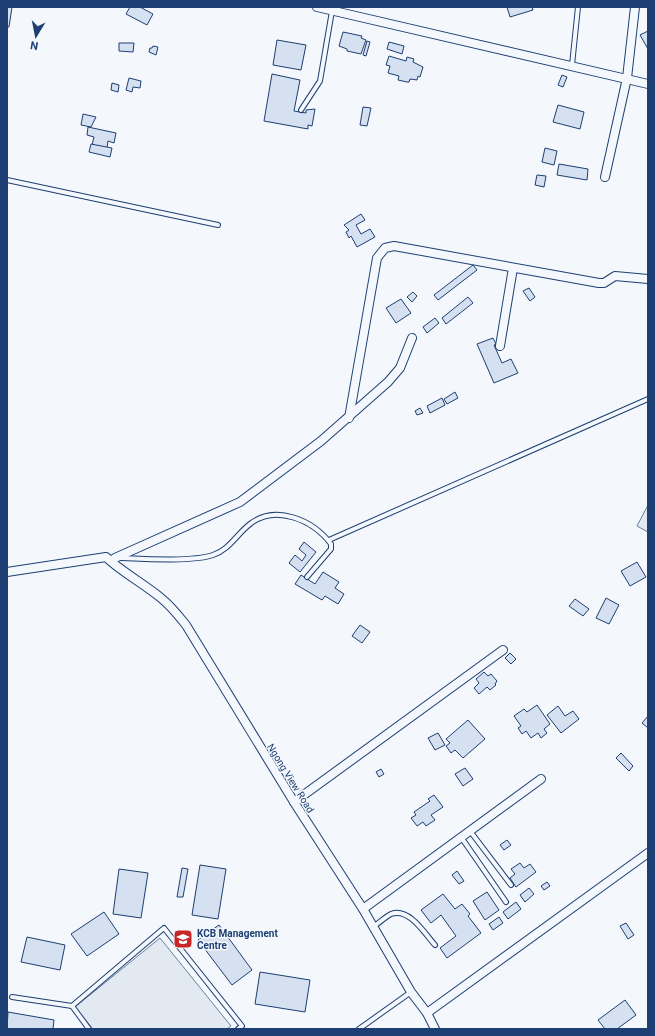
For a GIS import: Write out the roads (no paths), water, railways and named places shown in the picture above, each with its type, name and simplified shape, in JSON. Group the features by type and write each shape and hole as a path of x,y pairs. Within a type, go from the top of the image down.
{"street":[{"path":"318,7 332,9 648,84"},
{"path":"605,177 627,78 636,7"},
{"path":"349,418 376,258 385,248 394,246 599,283 604,283 615,276 648,280"},
{"path":"500,346 513,268"},
{"path":"7,572 71,561 111,557 240,502 349,418 388,382 400,368 412,338"},
{"name":"Ngong View Road","path":"111,557 123,572 160,597 174,610 186,625 294,802 363,909 411,992 427,1013 436,1029"},
{"path":"294,802 503,650"},
{"path":"363,909 541,779"},
{"path":"427,1013 648,854"}],"lane":[{"path":"572,66 578,7"},
{"path":"301,110 320,81 332,9"},
{"path":"7,180 218,225"},
{"path":"329,540 648,399"},
{"path":"111,557 198,558 212,556 221,552 251,524 273,514 281,514 308,523 329,540 331,544 331,549 307,577"},
{"path":"470,832 511,885"},
{"path":"461,838 506,902"},
{"path":"373,927 392,914 401,913 408,916 435,945"},
{"path":"72,1006 164,928 242,1026 238,1029"},
{"path":"359,1029 411,992"},
{"path":"12,997 72,1006 89,1029"}],"place":[{"name":"KCB Management Centre","path":"183,939"}]}
